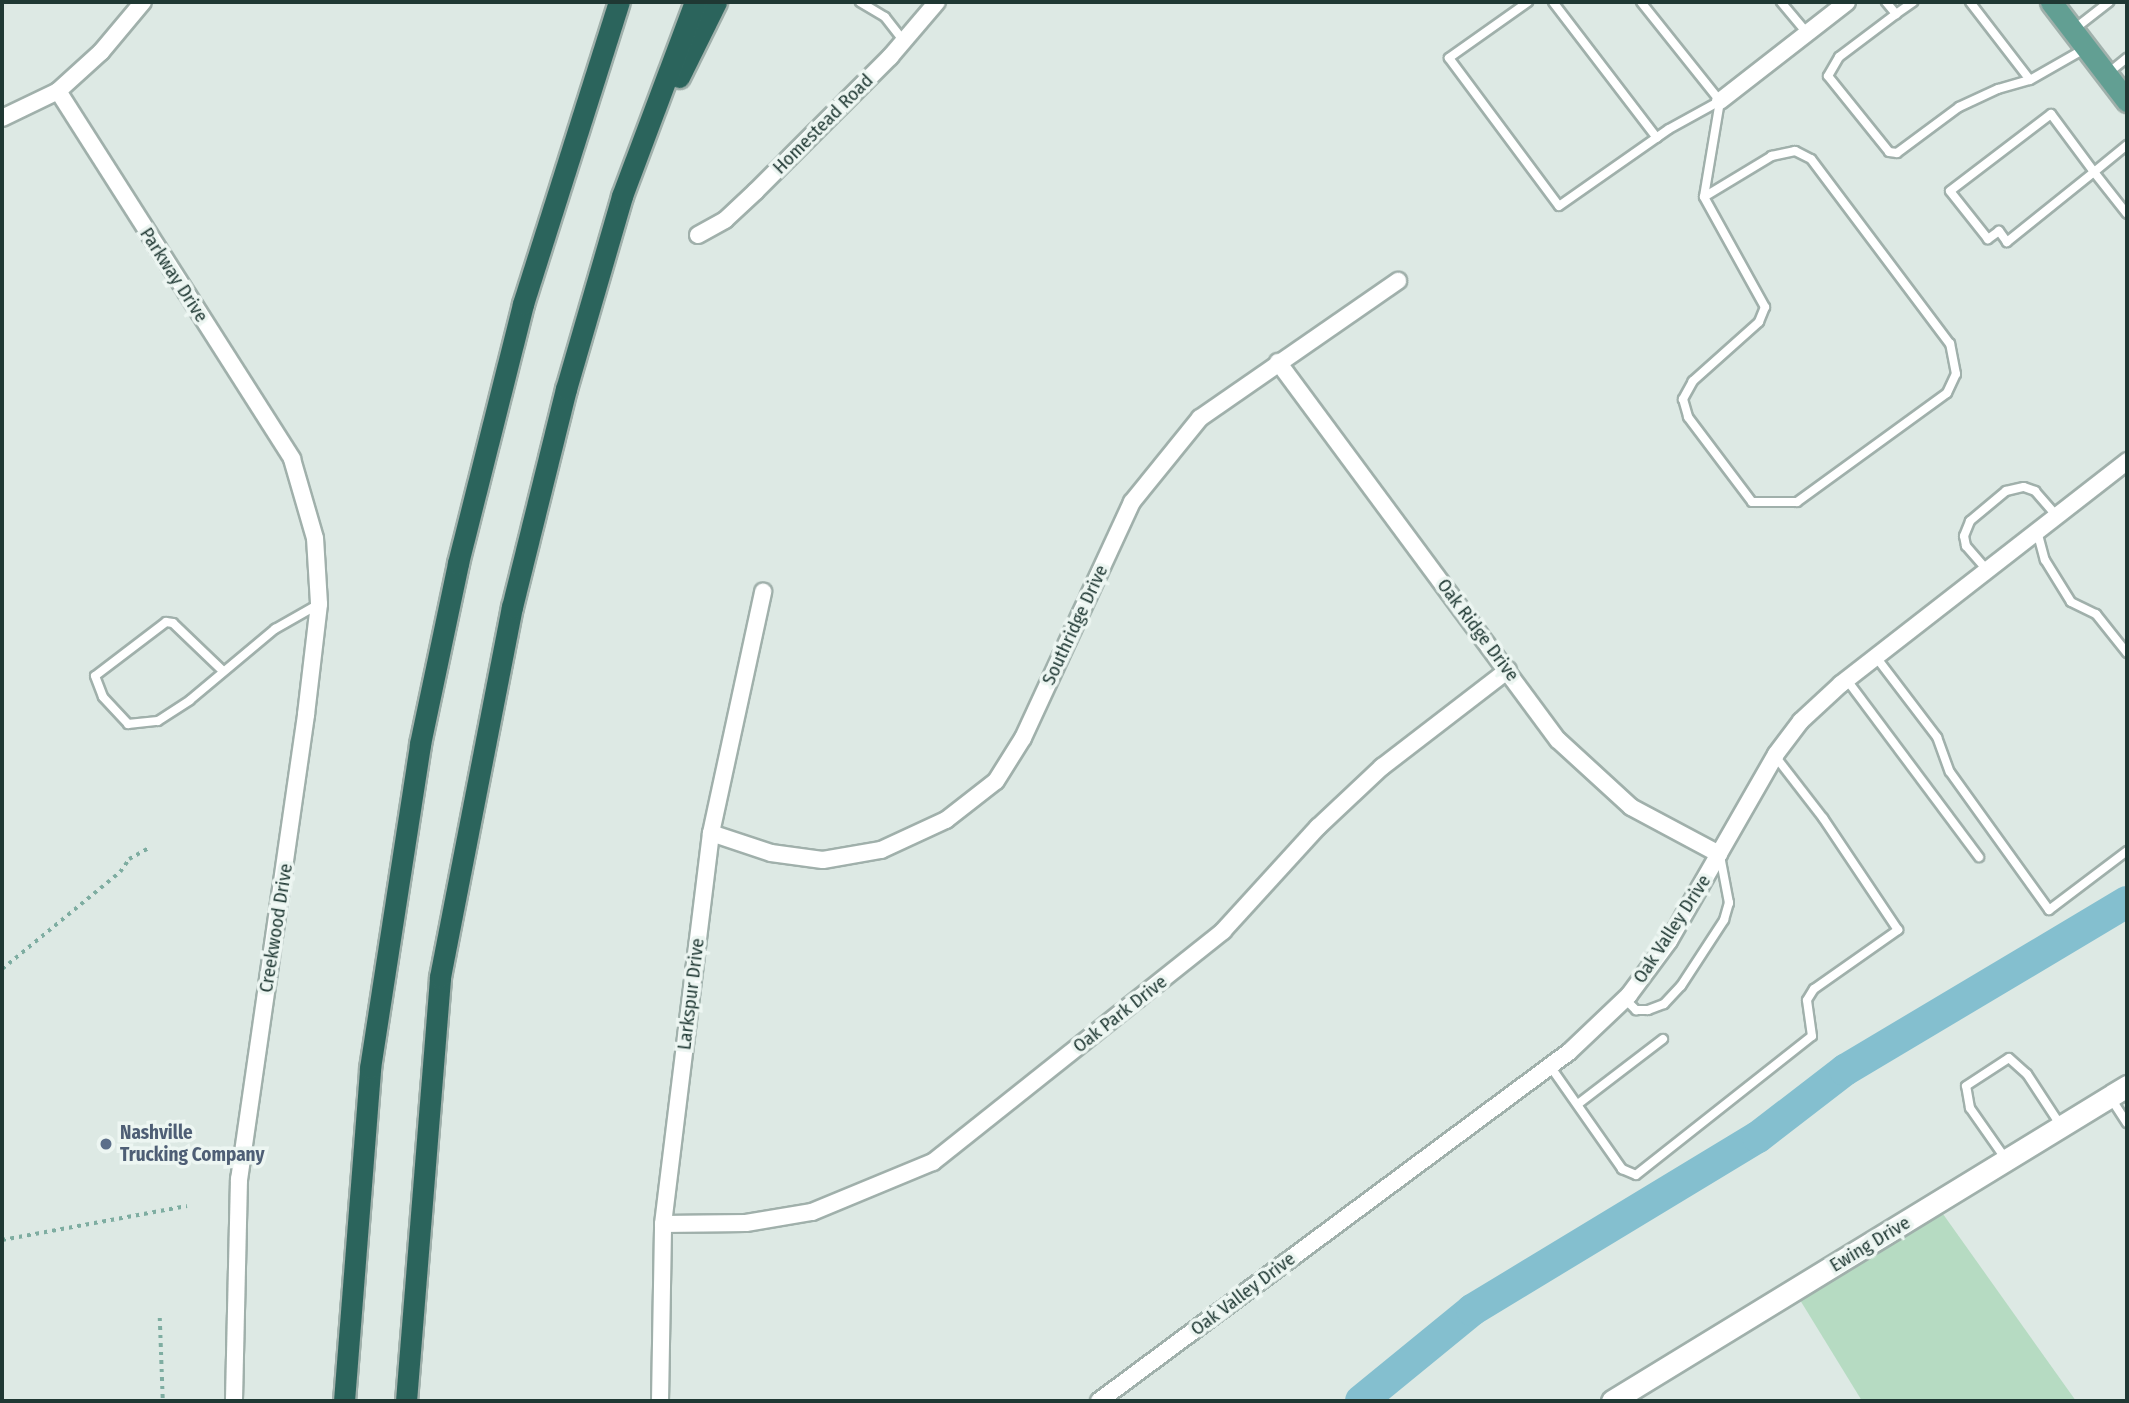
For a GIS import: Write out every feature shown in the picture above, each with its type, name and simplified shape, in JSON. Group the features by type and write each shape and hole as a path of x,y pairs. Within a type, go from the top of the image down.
{"highway":[{"path":"344,1401 370,1068 420,744 458,563 523,304 619,2"},
{"path":"405,1401 440,977 512,607 566,389 622,196 695,2"},
{"path":"622,196 716,2"}],"main road":[{"path":"2051,2 2127,101"},
{"name":"Ewing Drive","path":"1612,1401 2118,1092"}],"street":[{"path":"2,118 58,91 101,52 143,2"},
{"name":"Homestead Road","path":"698,235 726,220 904,41 937,2"},
{"path":"1720,101 1847,2"},
{"name":"Parkway Drive","path":"58,91 292,459"},
{"name":"Southridge Drive","path":"711,833 771,853 823,860 869,852 946,820 996,782 1023,738 1132,502 1200,418 1398,281"},
{"name":"Oak Ridge Drive","path":"1278,362 1558,740 1630,807 1719,853"},
{"name":"Creekwood Drive","path":"234,1401 239,1179 319,604 315,538 292,459"},
{"name":"Oak Valley Drive","path":"1099,1401 1550,1066 1625,999 1669,940 1775,756 1801,721 1875,657 2127,461"},
{"name":"Larkspur Drive","path":"660,1401 663,1223 711,833 763,592"},
{"name":"Oak Park Drive","path":"663,1223 747,1223 812,1212 933,1162 1223,931 1318,827 1382,767 1508,670"}],"lane":[{"path":"860,2 885,17 904,41"},
{"path":"1528,2 1449,58 1559,206 1657,138 1720,101"},
{"path":"1553,2 1657,138"},
{"path":"1641,2 1720,101 1704,197 1765,307 1759,322 1692,382 1683,399 1688,417 1752,502 1797,502 1947,393 1956,374 1950,344 1811,159 1795,151 1772,156 1704,197"},
{"path":"1782,2 1807,33"},
{"path":"1886,2 1896,14"},
{"path":"1913,2 1839,57 1828,76 1883,149 1897,153 1959,107 2030,80 2087,48"},
{"path":"1970,2 2030,80"},
{"path":"2073,30 2109,2"},
{"path":"2106,74 2127,58"},
{"path":"2127,145 2094,172 2007,242 1999,231 1988,239 1950,191 2051,114 2094,172 2127,214"},
{"path":"1987,570 1966,546 1964,536 1970,520 2006,491 2024,487 2035,491 2057,516"},
{"path":"2037,531 2045,560 2066,595 2096,614 2127,653"},
{"path":"223,671 173,624 166,622 95,676 103,697 128,723 139,726 174,711 275,629 319,604"},
{"path":"1875,657 1937,737 1950,772 2049,910 2127,851"},
{"path":"1847,680 1979,857"},
{"path":"1550,1066 1622,1169 1636,1175 1812,1037 1807,1000 1814,989 1898,930 1823,818 1775,756"},
{"path":"1625,999 1636,1010 1648,1010 1664,1004 1681,986 1724,920 1729,903 1719,853"},
{"path":"1578,1104 1663,1039"},
{"path":"2006,1160 1970,1108 1966,1086 2009,1058 2027,1074 2062,1127"},
{"path":"2118,1092 2127,1123"}],"path":[{"path":"2,969 120,872 129,859 149,848"},
{"path":"2,1240 187,1206"},
{"path":"160,1318 163,1401"}],"green space":[{"path":"1943,1214 2076,1401 1862,1401 1800,1300"}],"waterway":[{"path":"1361,1401 1472,1310 1758,1137 1845,1070 2127,902"}],"place":[{"name":"Nashville Trucking Company","path":"106,1144"}]}
